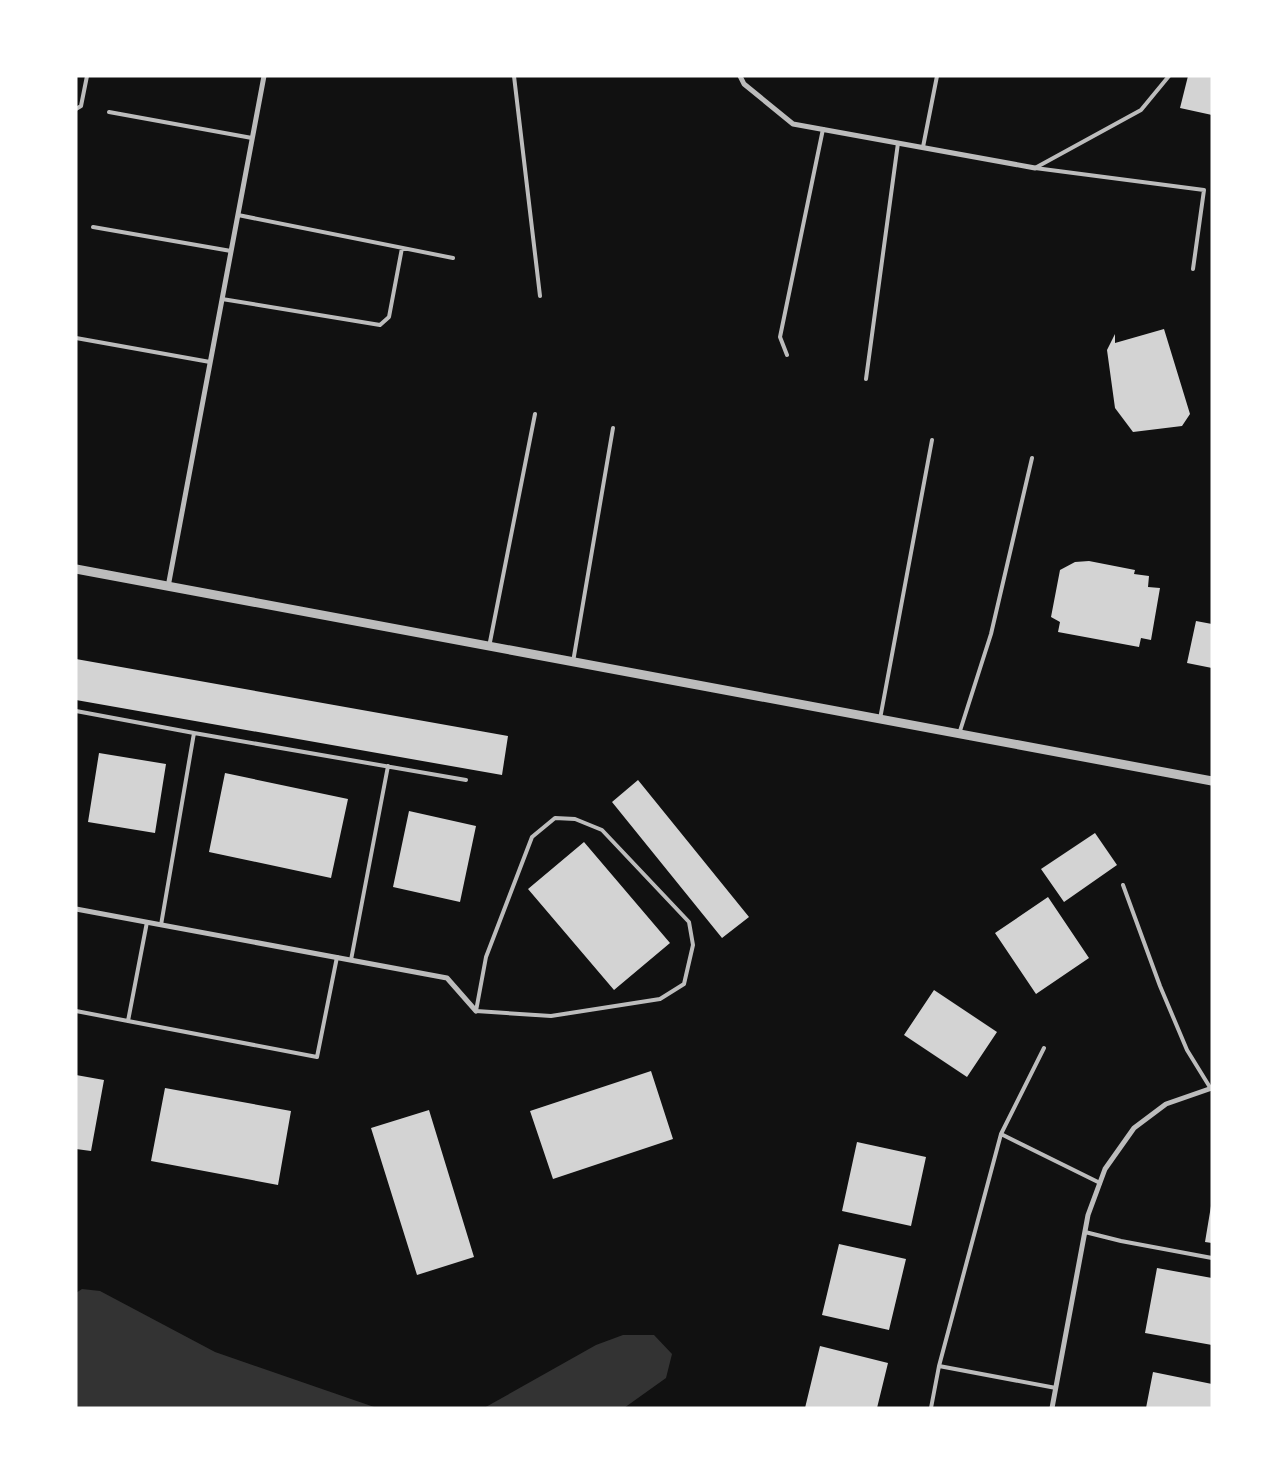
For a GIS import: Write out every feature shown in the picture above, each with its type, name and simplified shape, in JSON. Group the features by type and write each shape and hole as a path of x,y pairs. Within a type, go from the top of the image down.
{"street":[{"path":"168,587 264,76"},
{"path":"740,76 744,84 793,124 1035,168"},
{"path":"76,569 1212,781"},
{"path":"76,909 447,978 476,1011"},
{"path":"1052,1408 1088,1215 1105,1169 1134,1128 1166,1104 1211,1089"}],"lane":[{"path":"76,109 82,106 87,76"},
{"path":"514,76 540,296"},
{"path":"923,147 937,76"},
{"path":"1035,168 1141,110 1169,76"},
{"path":"109,112 252,138"},
{"path":"787,355 780,337 823,129"},
{"path":"866,379 898,143"},
{"path":"1035,168 1204,190 1193,269"},
{"path":"238,215 453,258"},
{"path":"93,227 231,251"},
{"path":"222,299 380,325 388,317 402,248"},
{"path":"76,338 210,362"},
{"path":"489,647 535,414"},
{"path":"573,662 613,428"},
{"path":"880,719 932,440"},
{"path":"959,734 991,634 1032,458"},
{"path":"76,711 466,780"},
{"path":"161,925 194,733"},
{"path":"351,960 388,766"},
{"path":"555,818 575,819 602,830 689,922 693,945 684,984 660,999 551,1016 476,1011 486,957 532,837 555,818"},
{"path":"1123,885 1160,986 1187,1050 1211,1089"},
{"path":"128,1021 147,922"},
{"path":"76,1011 317,1057 336,958"},
{"path":"931,1408 940,1366 1000,1134 1044,1048"},
{"path":"1000,1134 1100,1183"},
{"path":"1085,1232 1121,1241 1212,1258"},
{"path":"940,1366 1056,1388"}],"shaded area":[{"path":"82,1289 100,1291 215,1352 377,1408 76,1408 76,1293"},
{"path":"623,1335 654,1335 672,1354 666,1378 624,1408 484,1408 596,1345"}],"building":[{"path":"1188,76 1212,76 1212,115 1180,108"},
{"path":"1164,329 1190,414 1182,426 1133,432 1115,408 1107,350 1115,334 1115,343"},
{"path":"1089,561 1135,570 1134,574 1149,576 1148,587 1160,588 1151,640 1141,638 1139,647 1058,632 1060,622 1051,617 1060,570 1075,562"},
{"path":"1196,621 1212,624 1212,668 1187,663"},
{"path":"76,659 508,736 502,775 76,700"},
{"path":"99,753 166,764 155,833 88,822"},
{"path":"225,773 348,799 331,878 209,852"},
{"path":"638,780 749,917 722,938 612,802"},
{"path":"409,811 476,826 460,902 393,887"},
{"path":"1095,833 1117,865 1064,902 1041,869"},
{"path":"584,842 670,943 614,990 528,889"},
{"path":"1048,897 1089,958 1036,994 995,933"},
{"path":"934,990 997,1032 967,1077 904,1035"},
{"path":"651,1071 673,1139 553,1179 530,1111"},
{"path":"76,1075 104,1080 91,1151 76,1149"},
{"path":"165,1088 291,1111 278,1185 151,1161"},
{"path":"429,1110 474,1257 417,1275 371,1128"},
{"path":"857,1142 926,1157 911,1226 842,1211"},
{"path":"1212,1206 1212,1243 1205,1242"},
{"path":"839,1244 906,1259 889,1330 822,1315"},
{"path":"1157,1268 1212,1278 1212,1345 1145,1333"},
{"path":"820,1346 888,1363 877,1408 805,1408"},
{"path":"1153,1372 1212,1384 1212,1408 1146,1408"}]}
